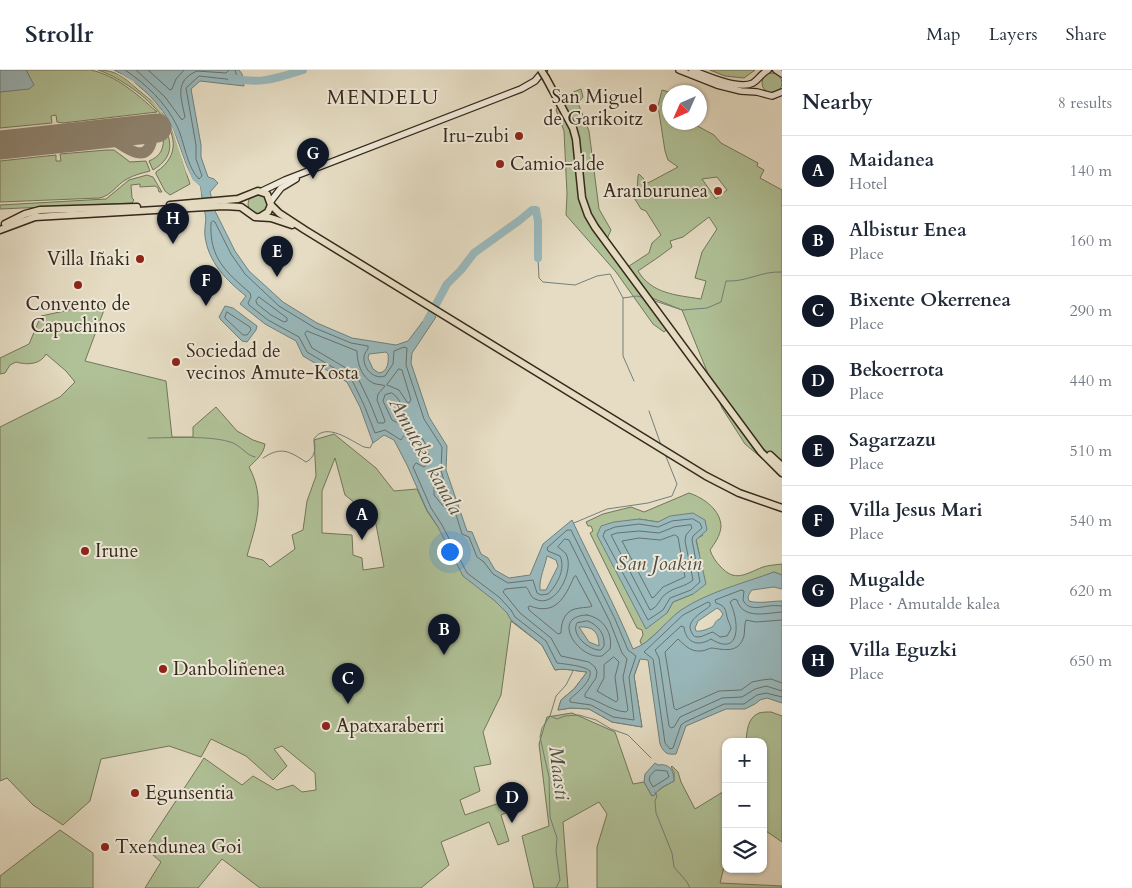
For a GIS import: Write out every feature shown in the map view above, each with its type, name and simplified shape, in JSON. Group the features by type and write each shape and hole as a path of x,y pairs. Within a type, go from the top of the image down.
{"main road":[{"path":"0,229 17,217 40,210 224,203 238,199 528,86 543,70 573,128 582,198 595,227 761,452 782,473"},
{"path":"679,70 700,80 732,89 772,96 781,94"},
{"path":"692,70 718,80 741,85 753,83 768,70"},
{"path":"776,70 782,74"},
{"path":"760,77 758,84 764,94"},
{"path":"259,217 268,212 280,188 309,172"},
{"path":"262,191 267,194 279,213 305,230 706,476 739,493 782,508"},
{"path":"247,211 245,202 249,194"},
{"path":"224,203 237,206 252,215 276,220 305,230"},
{"path":"0,229 35,217 196,204"},
{"path":"737,417 761,446 782,466"}],"green space":[{"path":"26,70 91,70 126,86 157,112 63,123 57,122 56,115 51,116 52,123 0,128 0,92 10,90 30,78"},
{"path":"98,70 109,71 123,77 159,108 170,125 190,184 170,195 165,191 156,172 170,158 173,143 169,128 159,112 145,98 129,86"},
{"path":"710,70 755,70 744,78 725,76"},
{"path":"768,73 776,73 782,79 782,87 776,93 768,93 762,87 762,79"},
{"path":"581,89 583,97 578,103 589,131 599,209 611,230 606,241 626,268 649,253 652,243 661,235 646,211 641,209 633,196 637,191 639,174 648,183 678,167 668,160 665,151 658,106 662,90 662,130 705,130 714,135 721,143 758,163 757,166 764,170 760,178 782,190 782,475 745,444 722,408 682,310 647,296 670,327 664,332 653,324 616,272 566,215 564,131 556,110 563,96","holes":["717,177 727,190 716,199 702,179","709,217 717,229 702,252 695,278 706,281 701,299 657,289 650,285 638,271 672,247 670,241 683,237"]},
{"path":"161,119 168,134 170,147 166,159 153,170 149,161 160,153 163,143"},
{"path":"114,150 130,162 146,161 150,171 127,179 108,195 100,198 0,202 0,161 56,155 56,161 61,161 60,154"},
{"path":"147,175 153,177 162,192 159,192 155,186 140,187 140,184 131,185 132,198 134,200 132,203 0,209 0,205 106,199 129,180"},
{"path":"258,194 265,197 268,204 265,211 258,214 251,211 248,204 251,197"},
{"path":"107,302 85,361 166,381 172,437 193,437 193,427 216,407 237,431 265,444 261,454 249,467 257,490 258,512 247,556 263,560 270,567 295,549 292,535 303,530 307,501 316,476 314,440 334,434 376,468 394,491 417,489 427,511 438,527 586,654 640,659 634,676 642,727 612,722 589,709 571,708 558,710 561,700 574,689 587,672 567,669 555,670 542,645 511,621 501,695 483,732 491,764 474,767 480,791 460,800 465,815 508,800 516,809 501,815 509,841 498,845 489,822 441,842 449,865 421,888 260,888 222,859 198,888 145,888 161,862 145,848 204,758 242,785 253,776 277,790 293,785 302,792 316,790 315,773 282,746 274,749 287,766 273,780 246,756 211,739 201,757 169,746 101,759 90,801 63,825 33,805 7,778 0,781 0,427 60,397 75,382 66,371 46,354 37,362 24,364 16,362 10,365 5,373 0,374 0,358 29,344 41,316","holes":["335,458 345,495 375,519 384,567 363,570 362,558 353,555 352,535 322,533 322,491"]},
{"path":"689,493 695,495 706,501 718,515 721,527 717,539 710,550 716,561 725,571 735,576 765,566 782,564 782,575 774,572 680,611 642,646 640,641 643,635 642,630 637,628 590,533 593,531 591,526 588,526 586,522 603,514 631,507 644,512","holes":["639,519 658,522 703,535 696,539 699,553 693,594 673,602 667,613"]},
{"path":"763,712 771,712 782,716 782,842 767,832 767,738 746,738 748,726 752,718"},
{"path":"572,713 615,732 633,784 644,782 652,796 674,781 672,766 678,772 695,809 722,792 722,873 720,883 782,886 782,888 597,888 597,847 607,814 599,802 563,822 568,888 534,888 522,836 549,826 539,744 547,717"},
{"path":"60,830 93,853 93,888 0,888 0,876"}],"water":[{"path":"0,70 26,70 34,85 29,89 0,92"},
{"name":"Amuteko kanala","path":"114,70 239,70 242,74 244,86 200,81 191,89 201,145 201,157 208,177 218,183 210,192 215,211 235,251 249,271 283,302 317,323 352,338 396,345 408,341 430,312 436,317 412,353 411,363 429,417 447,446 446,470 467,531 472,532 481,554 488,558 495,570 509,578 530,575 543,544 572,520 633,649 647,642 681,610 703,598 774,572 782,575 782,589 774,587 752,590 748,598 749,601 757,602 782,601 782,703 767,698 745,709 726,709 686,726 676,754 668,754 660,744 648,660 640,659 634,676 642,727 612,722 589,709 571,708 558,710 561,700 574,689 587,672 567,669 555,670 542,645 511,620 495,601 463,576 438,527 427,510 394,440 384,435 373,443 360,407 347,382 303,356 296,341 265,324 240,304 246,296 225,277 210,254 205,236 206,216 200,186 193,181 166,116 150,96","holes":["386,352 388,354 388,363 384,371 379,373 373,369 368,358 369,354","410,437 419,444 423,451 423,463 408,439","547,556 556,560 558,566 546,590 540,590 541,577","717,608 723,614 712,627 698,631 695,628 698,621","579,627 594,631 598,637 599,646 589,642"]},
{"path":"225,306 233,308 257,326 247,342 242,341 219,317"},
{"name":"San Joakin","path":"693,513 705,520 707,530 696,540 706,584 693,594 673,602 667,613 646,629 597,535 601,526 614,522 639,519 658,522 670,516"},
{"path":"655,763 666,765 670,768 674,781 652,796 644,782 645,774"}],"pier":[{"path":"111,70 133,81 162,111 173,129 193,180 200,186 201,195 198,195 198,187 191,182 186,172 171,127 164,115 150,99 126,79"}],"waterway":[{"path":"232,78 260,81 303,70"},
{"path":"427,321 447,284 474,253 532,210 536,210 538,221 538,258"},
{"path":"538,258 539,278 543,282 575,285 597,276 610,274 623,298 637,296 645,298"},
{"path":"655,301 682,310 707,308 721,302 726,281 782,272"},
{"path":"623,298 623,356 634,381"},
{"path":"649,411 661,445"},
{"path":"263,458 275,452 285,451 306,462 314,452 314,439 319,434 325,432 339,434 364,447 370,448 373,442"},
{"path":"148,438 225,440 255,457"},
{"path":"574,523 607,509 648,503 672,496 677,484 665,454"},
{"name":"Maasti","path":"556,888 560,880 556,851 557,838 550,817 549,777 540,737 542,728 550,716 556,696 566,685 573,671"},
{"path":"550,716 557,719 565,716 579,715 596,720 611,729 628,735 651,758"},
{"path":"655,792 657,796 655,801 656,813 672,853 674,867 690,888"}],"taxiway":[{"path":"93,135 107,137 138,153 148,149 151,143 148,129"}],"runway":[{"path":"0,145 157,128"}],"place":[{"name":"San Miguel de Garikoitz","path":"653,108"},
{"name":"Iru-zubi","path":"519,136"},
{"name":"Camio-alde","path":"500,164"},
{"name":"Mugalde","path":"313,179"},
{"name":"Aranburunea","path":"718,191"},
{"name":"Villa Eguzki","path":"173,244"},
{"name":"Villa Iñaki","path":"140,259"},
{"name":"Sagarzazu","path":"277,277"},
{"name":"Convento de Capuchinos","path":"78,285"},
{"name":"Villa Jesus Mari","path":"206,306"},
{"name":"Sociedad de vecinos Amute-Kosta","path":"176,362"},
{"name":"Maidanea","path":"362,540"},
{"name":"Irune","path":"85,551"},
{"name":"Albistur Enea","path":"444,655"},
{"name":"Danboliñenea","path":"163,669"},
{"name":"Bixente Okerrenea","path":"348,704"},
{"name":"Apatxaraberri","path":"326,726"},
{"name":"Egunsentia","path":"135,793"},
{"name":"Bekoerrota","path":"512,823"},
{"name":"Txendunea Goi","path":"105,847"}],"district":[{"name":"MENDELU","path":"383,97"}]}
